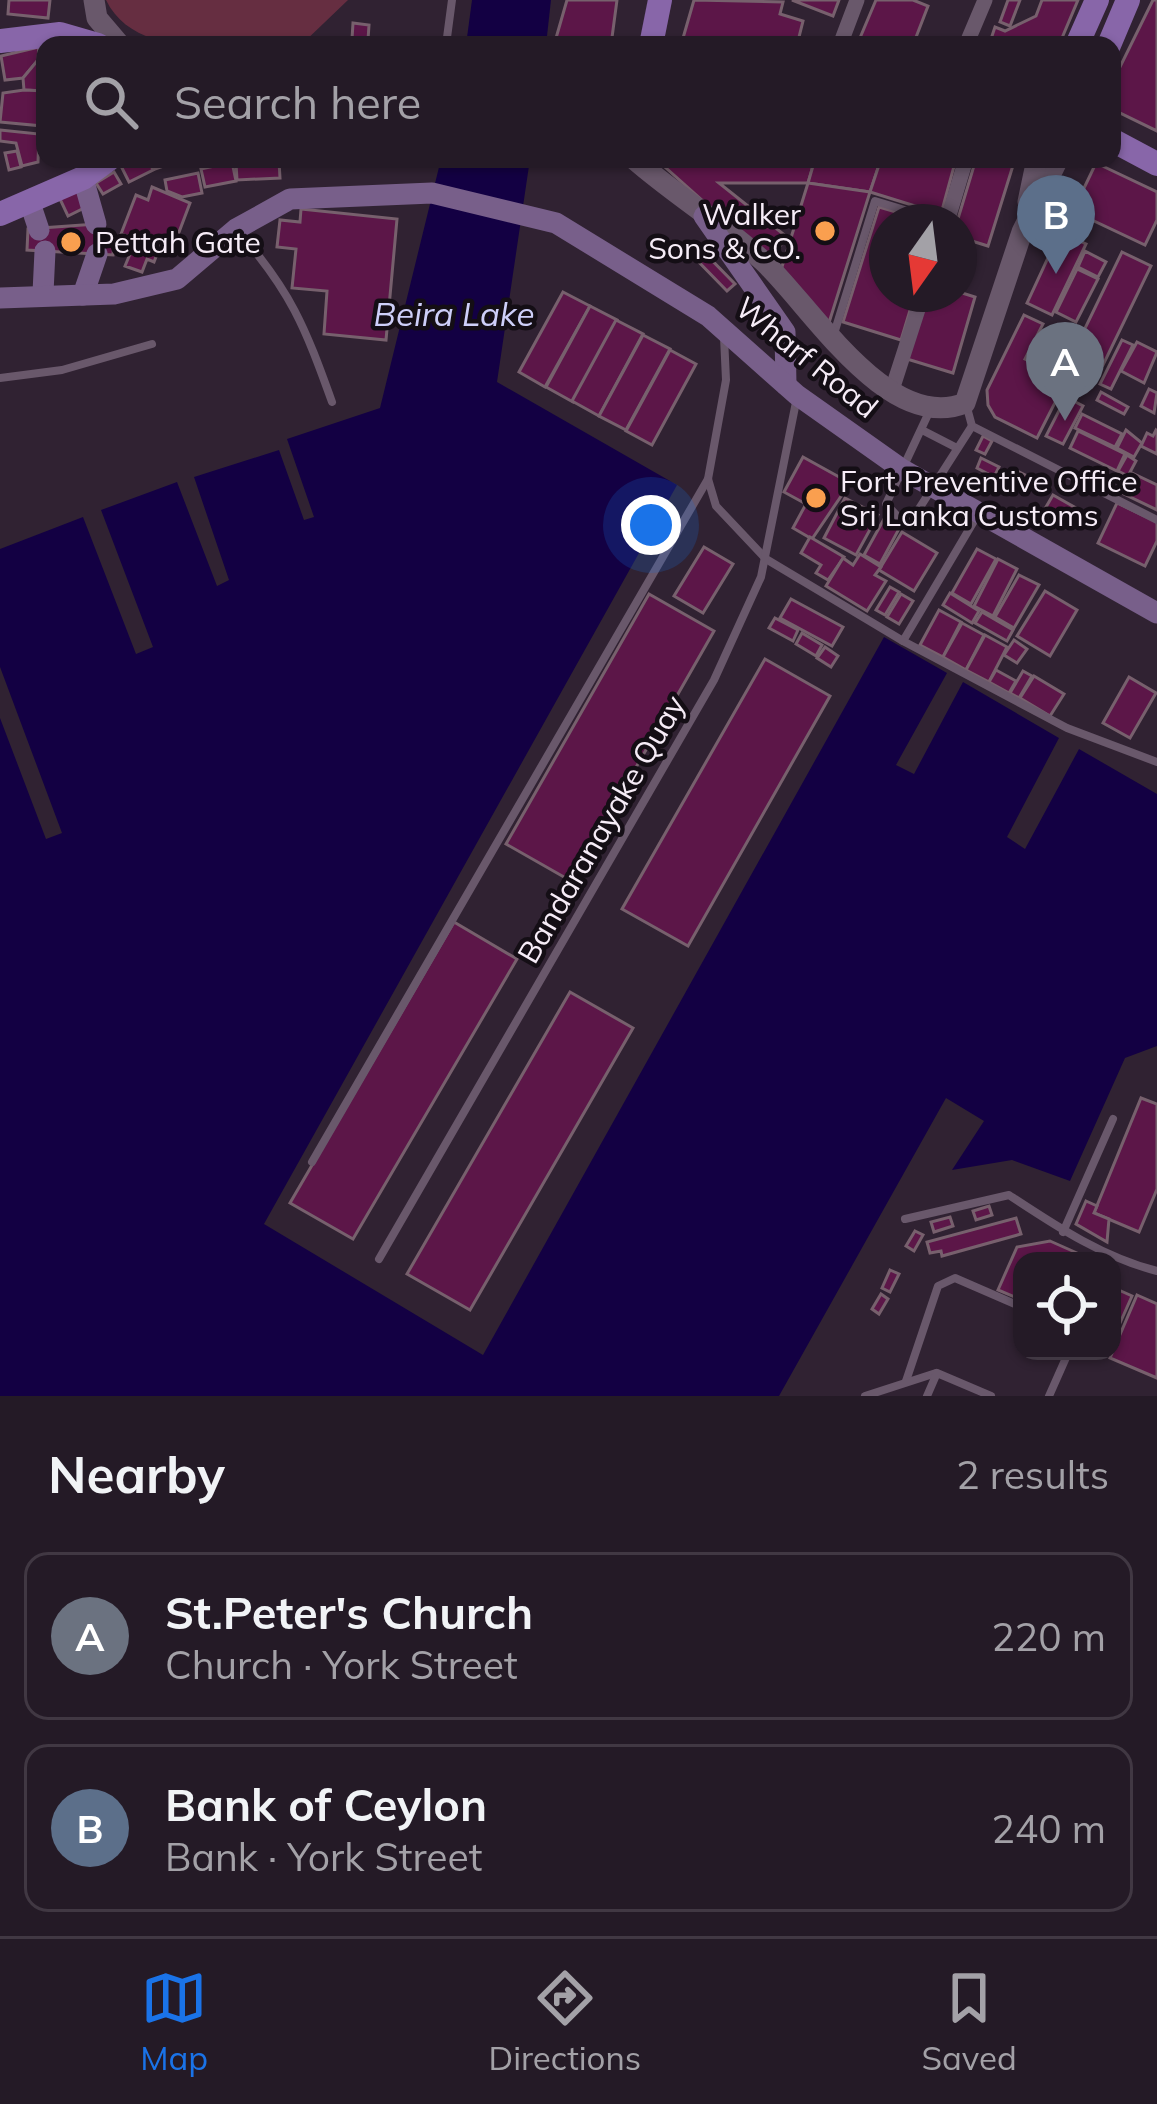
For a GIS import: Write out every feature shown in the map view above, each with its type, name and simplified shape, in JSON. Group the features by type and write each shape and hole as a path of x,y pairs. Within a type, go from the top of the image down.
{"main road":[{"path":"653,36 661,0"},
{"path":"1082,36 1097,0"},
{"path":"1112,36 1128,0"},
{"path":"0,41 36,37"},
{"path":"1121,145 1157,164"},
{"path":"43,293 42,240 18,205 80,168 96,224"},
{"name":"Wharf Road","path":"0,298 43,293 83,296 177,279 236,229 290,199 432,193 556,224 623,260 723,329 792,390 903,470 1157,613"},
{"path":"704,216 785,332 792,390"},
{"path":"83,296 97,254"}],"street":[{"path":"94,0 97,18 112,36"},
{"path":"843,36 856,0"},
{"path":"970,36 985,0"},
{"path":"645,168 764,261 853,364 892,390 931,407 965,403 1022,232 1035,168"},
{"path":"952,204 963,168"},
{"path":"1022,232 1054,168"},
{"path":"892,390 917,312"}],"lane":[{"path":"447,36 452,0"},
{"path":"832,339 869,219"},
{"path":"236,229 283,283 301,314 332,402"},
{"path":"312,1162 708,479 726,380 723,329"},
{"path":"0,378 62,370 152,344"},
{"name":"Bandaranayake Quay","path":"379,1259 714,680 766,559 792,390"},
{"path":"965,403 972,425 1157,520"},
{"path":"931,407 886,504 901,520 915,515 972,425"},
{"path":"922,430 957,448"},
{"path":"708,479 716,506 766,559 1067,728 1157,762"},
{"path":"903,640 981,510"},
{"path":"1064,1232 1113,1120"},
{"path":"905,1219 1009,1196 1064,1232 1130,1264 1157,1270"},
{"path":"906,1381 938,1286 956,1278 1013,1303"},
{"path":"1049,1396 1066,1360"},
{"path":"927,1396 937,1373"},
{"path":"865,1396 937,1373 991,1396"}],"shaded area":[{"path":"106,0 348,0 310,36 147,36 121,20"}],"water":[{"path":"472,0 551,0 547,36 467,36"},
{"name":"Beira Lake","path":"439,168 529,168 497,382 677,485 264,1224 483,1355 884,637 947,673 896,765 914,774 963,682 1059,738 1007,837 1025,849 1079,749 1157,794 1157,1046 1125,1058 1070,1181 1012,1160 952,1170 984,1121 946,1098 779,1396 0,1396 0,718 46,839 62,833 0,667 0,549 83,517 136,654 153,647 101,510 177,482 217,586 229,580 194,477 279,450 304,520 314,517 287,439 380,408"}],"building":[{"path":"9,0 50,0 48,18 8,14"},
{"path":"567,0 617,0 612,36 557,36"},
{"path":"694,0 783,2 780,14 803,21 799,36 684,36"},
{"path":"792,0 839,0 833,16"},
{"path":"876,0 913,0 928,6 916,36 861,36"},
{"path":"1008,0 1020,0 1010,26 1000,22"},
{"path":"1042,0 1078,0 1063,36 992,36 995,27 1005,31 1036,16"},
{"path":"1157,0 1157,131 1121,113 1121,65"},
{"path":"353,23 369,25 368,36 352,36"},
{"path":"36,48 36,62 23,78 5,80 1,56"},
{"path":"36,62 36,91 24,90 23,78"},
{"path":"36,91 36,125 0,122 3,93"},
{"path":"0,130 36,134 36,162 22,166 16,143 0,141"},
{"path":"17,151 21,167 9,170 5,153"},
{"path":"122,168 152,168 153,170 129,182"},
{"path":"233,168 236,181 205,187 201,169"},
{"path":"236,168 279,168 280,178 237,180"},
{"path":"666,168 812,168 808,183 719,183 787,237 769,260"},
{"path":"812,168 878,168 870,192 808,183"},
{"path":"878,168 954,168 944,204 909,204 870,192"},
{"path":"973,168 1012,168 988,246 977,243 977,204 962,204"},
{"path":"1094,168 1107,168 1157,192 1157,220 1145,245 1073,211"},
{"path":"114,172 121,184 103,194 96,183"},
{"path":"198,173 202,193 182,197 167,191 165,180"},
{"name":"Walker Sons & CO.","path":"808,183 870,192 827,329 781,270"},
{"path":"79,187 88,206 68,216 59,197"},
{"path":"152,187 190,203 176,240 164,236 154,262 147,259 142,272 125,266 130,254 122,251 127,236 121,234 136,195 148,200"},
{"path":"301,209 397,219 386,340 324,334 327,291 292,288 296,249 277,247 280,220 300,222"},
{"name":"Pettah Gate","path":"96,224 114,234 113,255 27,250 28,229"},
{"path":"1060,232 1086,244 1052,315 1027,303"},
{"path":"869,239 869,312 910,312 901,340 843,322"},
{"path":"695,243 735,284 727,291 688,251"},
{"path":"1085,251 1106,262 1098,277 1078,267"},
{"path":"1122,252 1151,266 1103,365 1074,351"},
{"path":"1077,269 1098,279 1076,322 1056,312"},
{"path":"563,292 590,306 545,387 519,372"},
{"path":"590,306 617,320 573,402 546,387"},
{"path":"921,312 971,312 953,373 907,359"},
{"path":"1024,315 1043,324 1025,359 1067,379 1037,438 995,417 988,405 987,390"},
{"path":"616,320 643,334 599,416 572,401"},
{"path":"1052,328 1067,336 1053,366 1037,358"},
{"path":"643,335 670,349 626,430 599,416"},
{"path":"1122,340 1133,345 1111,389 1100,384"},
{"path":"1137,342 1157,352 1144,383 1121,371"},
{"path":"670,350 696,364 652,445 626,431"},
{"path":"1075,355 1100,368 1090,386 1066,374"},
{"path":"1149,389 1157,393 1154,413 1141,406"},
{"path":"1101,392 1128,407 1124,414 1097,400"},
{"path":"1066,397 1083,406 1063,444 1046,436"},
{"path":"1082,414 1122,434 1115,447 1075,428"},
{"path":"1126,430 1142,443 1134,457 1117,448"},
{"path":"1156,430 1157,454 1141,446 1147,433 1153,436"},
{"path":"1078,431 1125,454 1117,471 1070,448"},
{"path":"983,436 992,441 985,454 976,450"},
{"path":"1127,455 1136,461 1128,476 1118,471"},
{"name":"Fort Preventive Office Sri Lanka Customs","path":"803,457 850,483 812,539 793,528 806,504 784,492"},
{"path":"981,458 999,467 994,477 977,468"},
{"path":"1013,469 1035,480 1031,488 1009,477"},
{"path":"1132,473 1157,485 1157,510 1122,493"},
{"path":"1053,495 1085,513 1078,525 1046,507"},
{"path":"845,498 878,515 856,555 824,538"},
{"path":"1117,503 1157,522 1157,541 1145,566 1098,543"},
{"path":"884,519 900,527 880,564 864,555"},
{"path":"902,532 937,553 914,591 879,570"},
{"path":"810,537 844,557 828,580 816,573 821,565 801,553"},
{"path":"704,547 733,564 703,613 674,596"},
{"path":"977,549 996,559 971,604 952,593"},
{"path":"860,554 881,567 875,575 886,581 867,611 826,586 843,558 853,565"},
{"path":"998,559 1017,569 993,616 974,606"},
{"path":"1019,575 1039,585 1014,628 995,617"},
{"path":"890,587 899,592 885,615 876,610"},
{"path":"1045,591 1077,610 1050,656 1017,636"},
{"path":"950,593 979,611 972,623 943,605"},
{"path":"649,594 714,631 571,881 506,844"},
{"path":"901,594 913,601 899,624 887,617"},
{"path":"791,599 843,627 832,646 780,618"},
{"path":"939,610 961,622 943,657 920,645"},
{"path":"982,612 1013,630 1007,641 975,623"},
{"path":"775,618 798,630 793,641 769,628"},
{"path":"962,623 984,635 966,670 943,657"},
{"path":"802,633 822,645 816,656 796,644"},
{"path":"985,635 1007,647 989,682 966,670"},
{"path":"1014,640 1027,649 1017,663 1004,655"},
{"path":"825,647 838,656 831,667 817,658"},
{"path":"765,659 830,696 688,946 622,909"},
{"path":"996,670 1016,681 1009,693 989,682"},
{"path":"1023,671 1032,676 1019,698 1010,693"},
{"path":"1034,676 1064,694 1050,716 1020,698"},
{"path":"1129,677 1156,693 1130,738 1103,723"},
{"path":"454,922 517,959 353,1239 290,1203"},
{"path":"570,992 633,1028 470,1310 407,1274"},
{"path":"1141,1098 1157,1104 1157,1189 1139,1232 1094,1213"},
{"path":"1086,1201 1097,1206 1094,1213 1109,1219 1107,1242 1076,1224"},
{"path":"989,1206 992,1215 976,1220 973,1211"},
{"path":"950,1217 953,1226 934,1232 931,1222"},
{"path":"1016,1218 1021,1234 942,1256 941,1251 930,1253 927,1242"},
{"path":"915,1231 923,1235 914,1251 906,1246"},
{"path":"1050,1241 1075,1252 1015,1252 1017,1247"},
{"path":"1013,1256 1013,1296 998,1290"},
{"path":"890,1270 899,1274 890,1292 882,1288"},
{"path":"1121,1291 1132,1296 1121,1321"},
{"path":"881,1294 888,1299 879,1314 872,1309"},
{"path":"1137,1295 1157,1304 1157,1378 1115,1360 1121,1360 1121,1332"}],"place":[{"name":"Walker Sons & CO.","path":"825,231"},
{"name":"Pettah Gate","path":"71,242"},
{"name":"Bank of Ceylon","path":"1056,274"},
{"name":"St.Peter's Church","path":"1065,421"},
{"name":"Fort Preventive Office Sri Lanka Customs","path":"816,498"}]}
